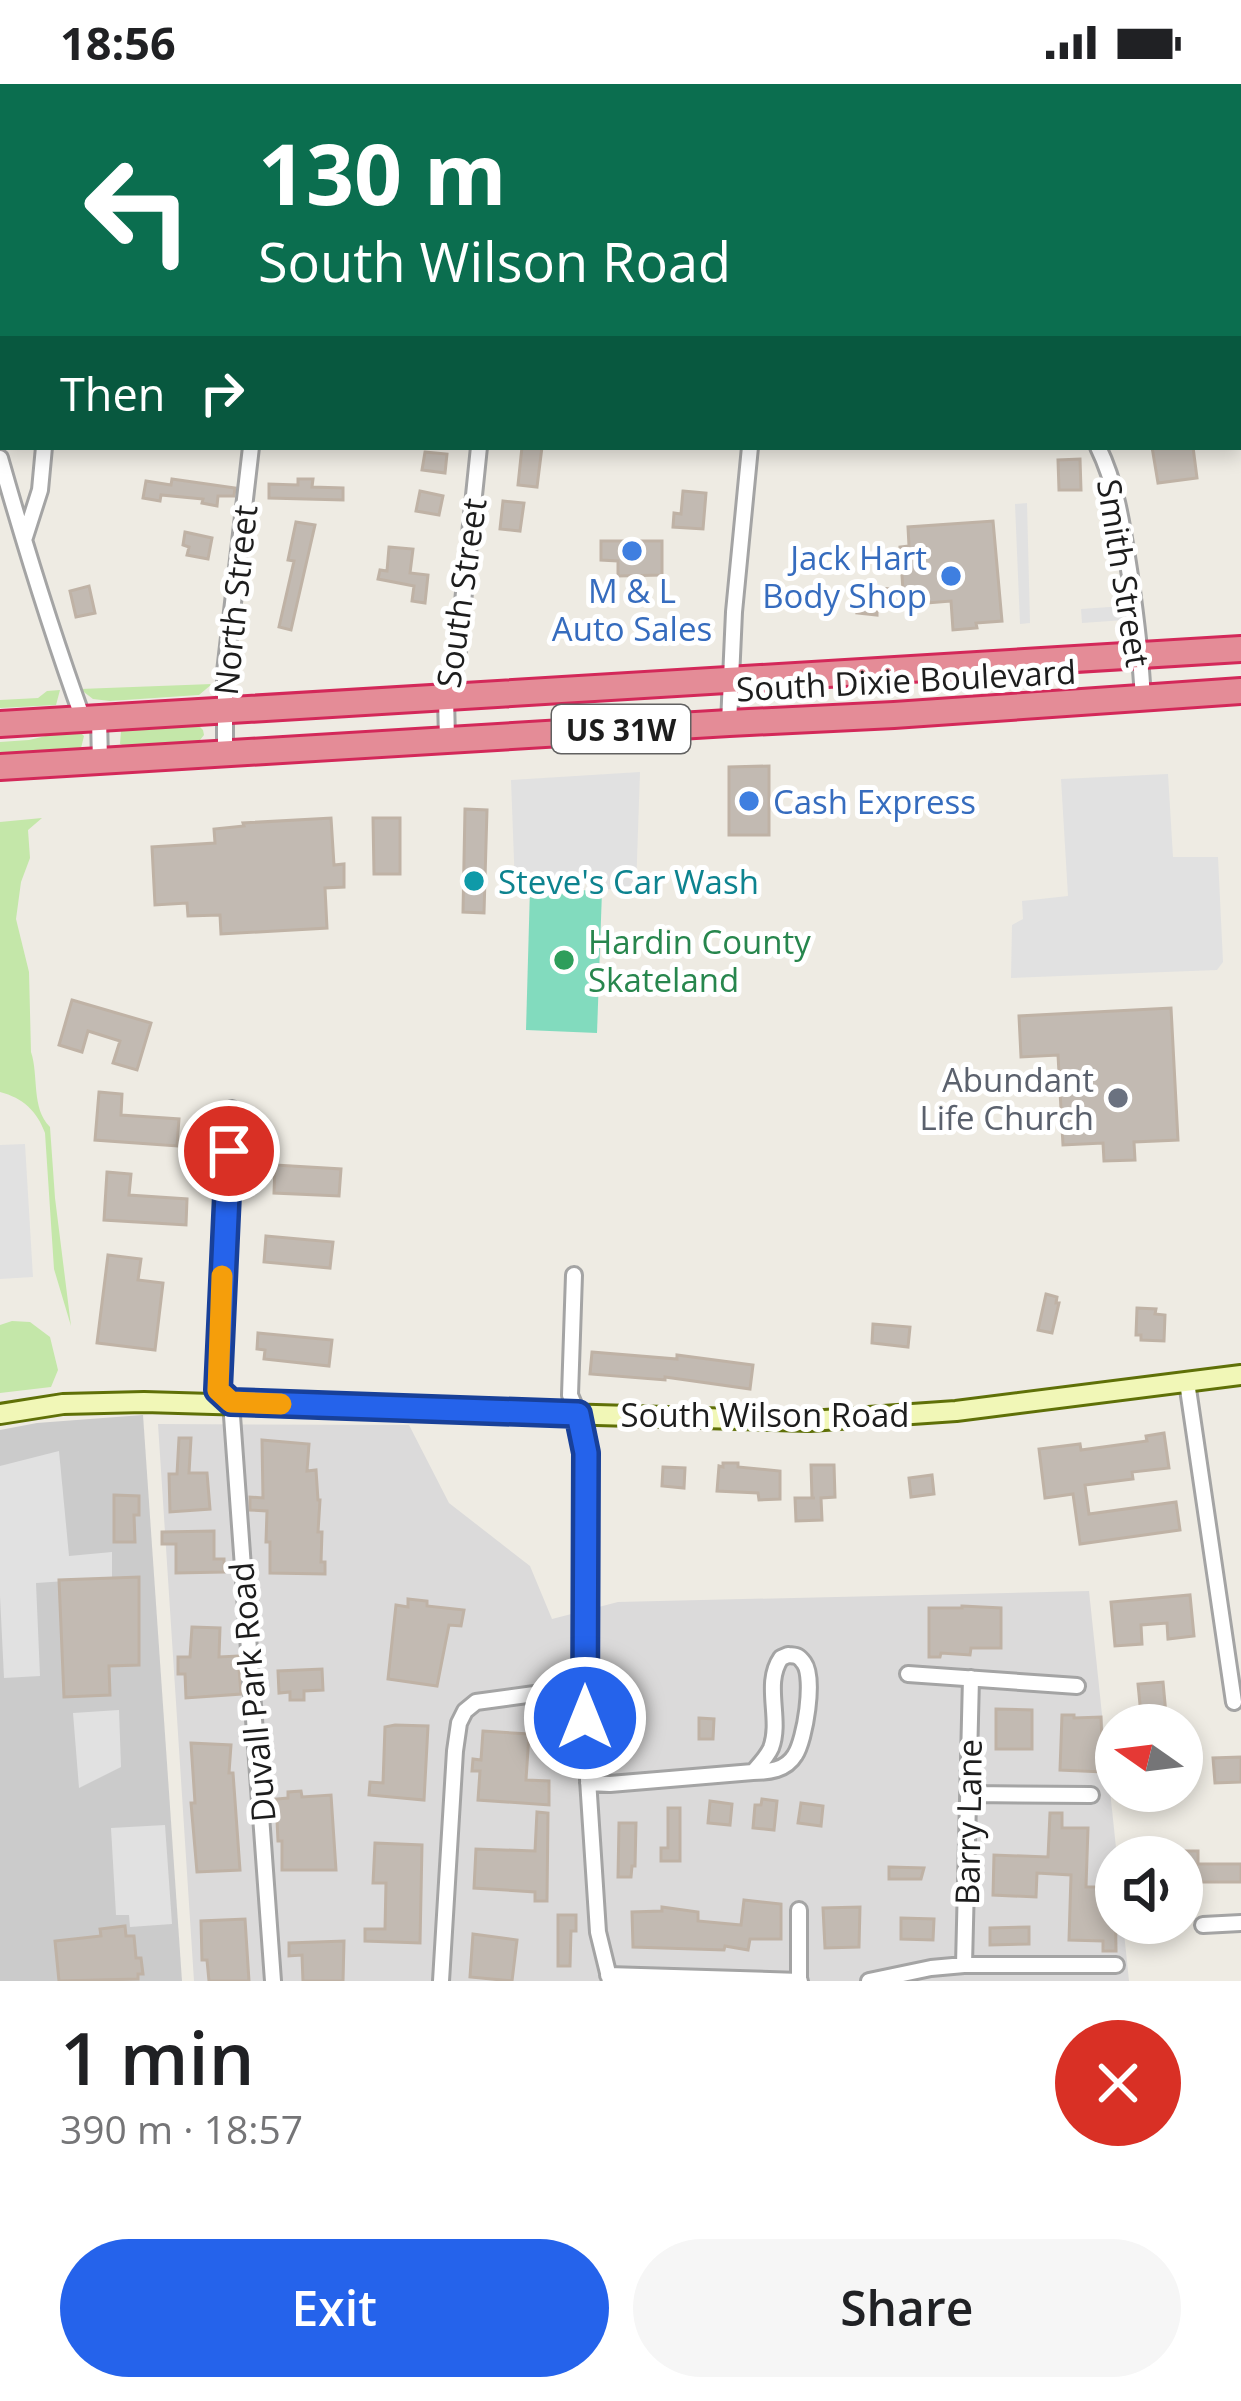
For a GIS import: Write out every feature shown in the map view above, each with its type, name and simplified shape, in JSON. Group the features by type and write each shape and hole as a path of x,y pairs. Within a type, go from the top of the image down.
{"highway":[{"name":"South Dixie Boulevard","path":"0,724 1241,649"},
{"name":"South Dixie Boulevard","path":"0,767 1241,691"}],"main road":[{"name":"South Wilson Road","path":"0,1414 63,1404 231,1402 746,1420 872,1418 1241,1375"}],"street":[{"path":"24,542 40,490 44,450"},
{"name":"North Street","path":"225,754 225,672 251,450"},
{"name":"South Street","path":"447,740 446,698 457,660 479,450"},
{"path":"729,723 750,450"},
{"name":"Smith Street","path":"1100,450 1119,508 1141,654 1143,700"},
{"path":"0,458 66,675 91,718 100,762"},
{"name":"Duvall Park Road","path":"232,1109 218,1388 231,1402 273,1981"},
{"path":"574,1275 569,1370 570,1395 586,1453 588,1783 598,1932 609,1978 799,1981 800,1910"},
{"path":"1187,1382 1234,1702"},
{"path":"588,1783 753,1772 784,1766 796,1755 804,1732 809,1680 802,1660 795,1655 776,1664 775,1736 770,1752 753,1772"},
{"path":"908,1674 1077,1686"},
{"name":"Barry Lane","path":"964,1965 971,1678"},
{"path":"441,1981 459,1723 465,1711 483,1699 585,1687"},
{"path":"969,1794 1091,1795"},
{"path":"1203,1924 1241,1923"},
{"path":"869,1981 964,1965 1116,1965"}],"shaded area":[{"path":"1027,503 1030,623 1020,624 1015,504"},
{"path":"1124,606 1125,620 1082,623 1081,609"},
{"path":"640,772 636,889 532,881 530,887 515,887 511,780"},
{"path":"1168,774 1173,857 1218,857 1223,962 1217,970 1011,978 1012,925 1023,919 1022,901 1068,896 1061,779"},
{"path":"25,1144 33,1277 0,1279 0,1145"},
{"path":"143,1415 182,1981 0,1981 0,1430"},
{"path":"158,1424 409,1425 449,1503 530,1566 552,1619 618,1602 1089,1591 1101,1704 1095,1704 1095,1812 1112,1812 1115,1836 1095,1836 1095,1944 1125,1944 1129,1981 194,1981"},
{"path":"59,1451 69,1556 112,1552 112,1578 36,1583 40,1676 4,1678 0,1466"},
{"path":"119,1710 121,1767 79,1788 73,1713"},
{"path":"165,1825 172,1924 130,1927 129,1915 116,1915 111,1828"}],"green space":[{"path":"212,684 199,695 110,701 93,699 80,689"},
{"path":"60,690 56,705 0,708 0,700 38,698"},
{"path":"196,723 204,735 196,745 129,748 120,744 125,727"},
{"path":"71,730 84,736 81,748 74,752 0,756 0,742"},
{"path":"42,818 28,830 30,858 16,919 29,972 38,1101 50,1127 71,1326 54,1269 45,1133 28,1107 0,1092 0,822"},
{"name":"Hardin County Skateland","path":"530,888 602,891 597,1033 526,1030"},
{"path":"30,1322 50,1337 58,1370 51,1387 0,1393 0,1325"}],"building":[{"path":"522,450 542,450 537,487 518,485"},
{"path":"1152,450 1193,450 1197,478 1158,483"},
{"path":"425,452 447,454 445,473 422,470"},
{"path":"1080,459 1081,490 1059,490 1058,460"},
{"path":"172,479 235,488 234,496 218,496 217,506 202,503 203,499 143,498 146,481 171,485"},
{"path":"298,479 313,479 312,487 343,488 343,500 269,498 269,484 298,485"},
{"path":"420,491 443,496 439,515 416,511"},
{"path":"683,491 706,493 703,529 673,527 674,513 681,514"},
{"path":"503,501 524,503 520,531 500,529"},
{"name":"Jack Hart Body Shop","path":"993,521 1002,621 953,630 951,601 877,607 877,615 857,613 856,586 903,590 900,547 909,546 908,527"},
{"path":"296,522 315,525 291,630 279,627 294,561 288,560"},
{"path":"185,532 212,538 208,559 187,555"},
{"name":"M & L Auto Sales","path":"601,541 662,541 662,575 618,576 618,561 601,560"},
{"path":"389,547 413,549 410,573 428,575 425,603 412,601 414,586 378,579 380,570 387,571"},
{"path":"89,586 95,613 76,617 70,591"},
{"name":"Cash Express","path":"769,766 769,835 729,835 729,767"},
{"name":"Steve's Car Wash","path":"465,809 487,810 484,913 463,912"},
{"path":"331,818 334,865 344,864 344,887 325,888 327,928 221,934 220,915 188,916 187,903 155,905 152,847 215,843 214,829 243,823"},
{"path":"373,818 400,818 400,874 374,874"},
{"path":"72,1000 151,1023 137,1070 113,1063 120,1041 88,1031 82,1052 59,1045"},
{"name":"Abundant Life Church","path":"1171,1008 1178,1140 1134,1142 1135,1160 1104,1161 1103,1143 1063,1145 1058,1055 1021,1057 1019,1016"},
{"path":"99,1092 122,1094 121,1115 179,1119 177,1146 95,1140"},
{"path":"275,1165 341,1169 339,1196 274,1193"},
{"path":"107,1172 131,1174 129,1195 187,1199 186,1225 104,1220"},
{"path":"266,1236 333,1242 330,1268 264,1262"},
{"path":"108,1255 141,1259 138,1280 163,1283 155,1350 97,1343"},
{"path":"1046,1294 1057,1297 1059,1303 1052,1333 1038,1330"},
{"path":"1137,1308 1156,1309 1155,1314 1165,1315 1164,1341 1141,1340 1136,1335"},
{"path":"873,1324 910,1327 908,1347 872,1343"},
{"path":"258,1333 332,1340 329,1366 264,1359 265,1350 257,1349"},
{"path":"592,1352 677,1359 677,1355 753,1365 750,1389 665,1377 590,1374"},
{"path":"1164,1433 1169,1468 1132,1472 1133,1479 1085,1485 1089,1514 1176,1502 1180,1530 1080,1544 1073,1494 1045,1498 1039,1449 1080,1444 1081,1450 1147,1441 1146,1436"},
{"path":"179,1438 191,1438 189,1473 207,1473 210,1509 170,1512 169,1474 177,1474"},
{"path":"262,1440 309,1444 307,1471 316,1470 325,1574 270,1573 267,1511 250,1510 250,1497 263,1498"},
{"path":"723,1463 780,1471 780,1499 759,1500 758,1493 717,1491"},
{"path":"811,1465 834,1465 835,1497 821,1498 822,1520 796,1521 795,1498 812,1498"},
{"path":"663,1467 685,1468 684,1488 662,1486"},
{"path":"932,1475 934,1494 911,1497 909,1478"},
{"path":"114,1495 139,1496 135,1542 114,1542"},
{"path":"214,1531 214,1559 224,1559 224,1572 176,1573 176,1544 162,1544 162,1532"},
{"path":"139,1577 139,1665 109,1666 110,1695 64,1697 59,1580"},
{"path":"1190,1595 1194,1636 1168,1639 1167,1623 1141,1625 1142,1644 1115,1646 1111,1602"},
{"path":"408,1599 464,1610 461,1626 449,1625 437,1686 388,1679 396,1605 408,1607"},
{"path":"929,1608 1001,1608 1001,1648 971,1648 970,1655 929,1657"},
{"path":"192,1627 220,1628 219,1657 238,1656 241,1694 186,1698 185,1674 178,1674 178,1657 190,1657"},
{"path":"322,1669 323,1690 304,1691 304,1700 290,1700 290,1692 279,1693 278,1671"},
{"path":"1163,1682 1165,1704 1140,1704 1138,1684"},
{"path":"996,1709 1032,1710 1032,1749 996,1749"},
{"path":"1062,1715 1095,1717 1095,1772 1060,1770"},
{"path":"699,1718 714,1719 713,1739 699,1739"},
{"path":"428,1726 424,1800 369,1795 370,1782 383,1783 385,1727"},
{"path":"483,1731 529,1734 526,1780 549,1781 549,1805 478,1800 480,1771 472,1771 473,1759 481,1760"},
{"path":"191,1743 231,1745 229,1773 233,1773 240,1870 197,1872"},
{"path":"1241,1757 1241,1782 1215,1783 1213,1758"},
{"path":"301,1791 302,1797 331,1795 336,1870 282,1870 276,1799"},
{"path":"762,1799 777,1801 774,1830 753,1828 755,1805 761,1805"},
{"path":"710,1801 732,1804 730,1825 708,1823"},
{"path":"801,1803 823,1806 821,1826 798,1823"},
{"path":"668,1808 680,1808 680,1861 661,1861 661,1848 668,1848"},
{"path":"537,1812 548,1813 547,1901 535,1901 535,1892 474,1888 476,1849 535,1851"},
{"path":"1050,1813 1062,1813 1062,1828 1088,1828 1086,1887 1095,1887 1095,1941 1069,1940 1071,1875 1037,1873 1036,1897 993,1895 994,1855 1048,1857"},
{"path":"619,1823 636,1823 631,1877 618,1877"},
{"path":"375,1843 422,1845 420,1943 365,1941 365,1929 385,1929 386,1883 373,1883"},
{"path":"1203,1864 1241,1864 1241,1882 1203,1882"},
{"path":"889,1867 924,1868 921,1879 889,1879"},
{"path":"744,1900 781,1904 781,1939 750,1939 748,1950 633,1947 632,1912 662,1911 662,1907 698,1912 698,1921 741,1925"},
{"path":"860,1907 859,1947 825,1948 823,1908"},
{"path":"558,1915 576,1915 570,1966 558,1966"},
{"path":"901,1918 934,1919 933,1940 901,1939"},
{"path":"245,1919 249,1981 209,1981 207,1960 202,1960 201,1921"},
{"path":"125,1926 126,1936 134,1936 136,1958 141,1958 143,1974 138,1979 59,1981 55,1941 101,1936 100,1929"},
{"path":"1029,1927 1029,1944 990,1945 990,1928"},
{"path":"473,1934 517,1940 512,1981 470,1977"},
{"path":"344,1941 343,1981 303,1981 302,1955 289,1956 289,1943"},
{"path":"1103,1944 1116,1944 1116,1951 1103,1951"}],"slow traffic":[{"path":"222,1276 218,1390 231,1402 281,1404"}],"place":[{"name":"M & L Auto Sales","path":"632,551"},
{"name":"Jack Hart Body Shop","path":"951,576"},
{"name":"Cash Express","path":"749,801"},
{"name":"Steve's Car Wash","path":"474,881"},
{"name":"Hardin County Skateland","path":"564,960"},
{"name":"Abundant Life Church","path":"1118,1098"}],"route":[{"path":"229,1151 218,1390 231,1402 578,1414 586,1453 585,1718"}]}
